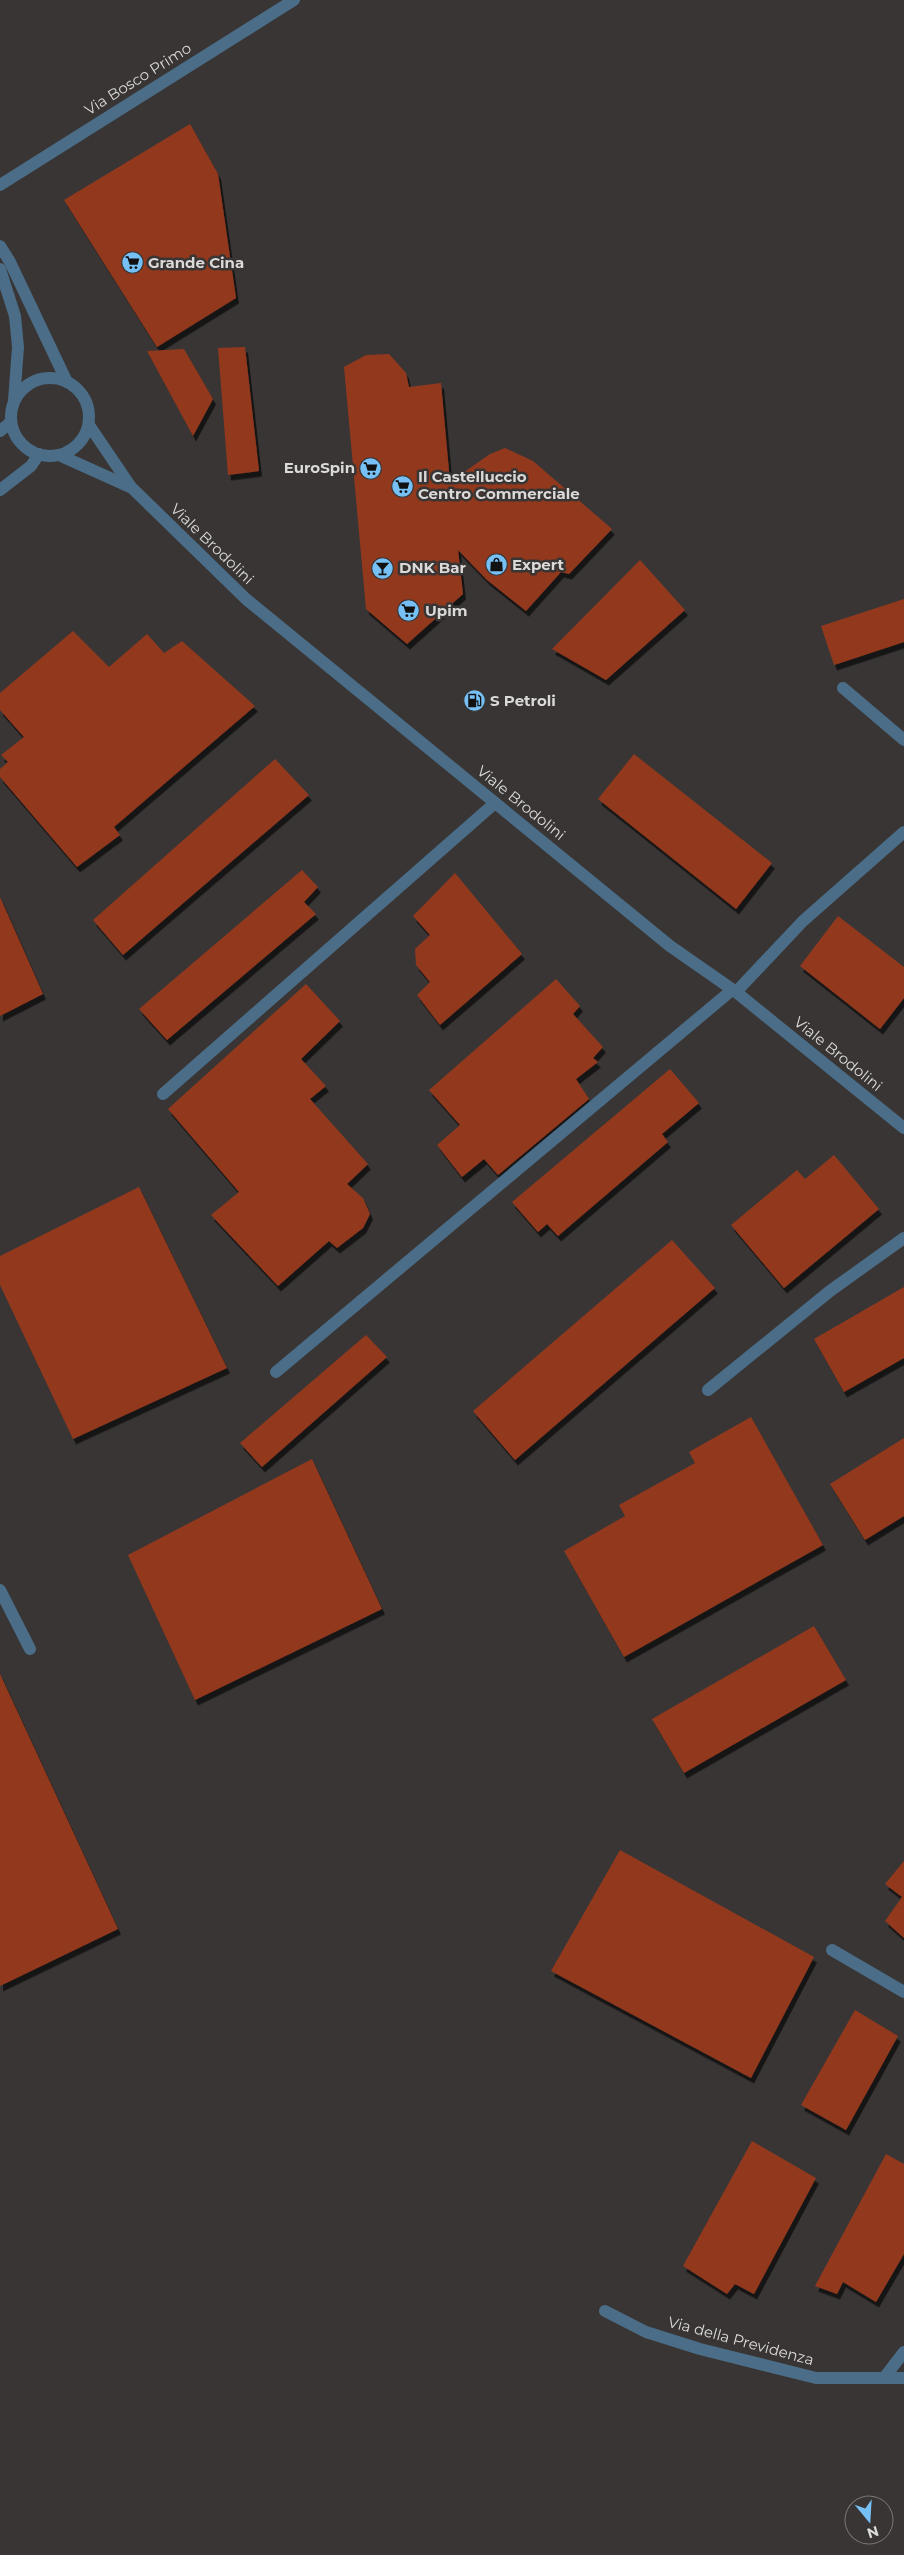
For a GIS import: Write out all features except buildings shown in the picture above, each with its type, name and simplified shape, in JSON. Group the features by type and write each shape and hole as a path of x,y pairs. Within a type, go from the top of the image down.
{"street":[{"name":"Via Bosco Primo","path":"0,185 294,0"},
{"path":"0,246 10,262 67,382"},
{"path":"0,269 15,316 18,347 12,422 20,442 39,454 59,455 78,444 88,425 89,415 85,400 76,388 67,382 55,378 36,381 20,392 14,403"},
{"path":"0,431 12,422"},
{"name":"Viale Brodolini","path":"88,425 131,487 246,600 670,946 734,991 904,1128"},
{"path":"0,490 31,466 39,454"},
{"name":"Viale Brodolini","path":"59,455 131,487"},
{"path":"843,688 904,740"},
{"path":"163,1094 495,803"},
{"path":"276,1372 734,991 803,922 904,832"},
{"path":"708,1390 830,1292 904,1238"},
{"path":"0,1590 30,1649"},
{"path":"832,1950 904,1992"},
{"name":"Via della Previdenza","path":"605,2311 646,2332 691,2346 816,2378 904,2378"},
{"path":"884,2378 904,2352"}],"place":[{"name":"Grande Cina","path":"132,263"},
{"name":"EuroSpin","path":"371,468"},
{"name":"Il Castelluccio Centro Commerciale","path":"402,486"},
{"name":"Expert","path":"496,565"},
{"name":"DNK Bar","path":"383,568"},
{"name":"Upim","path":"409,611"},
{"name":"S Petroli","path":"474,701"}]}
